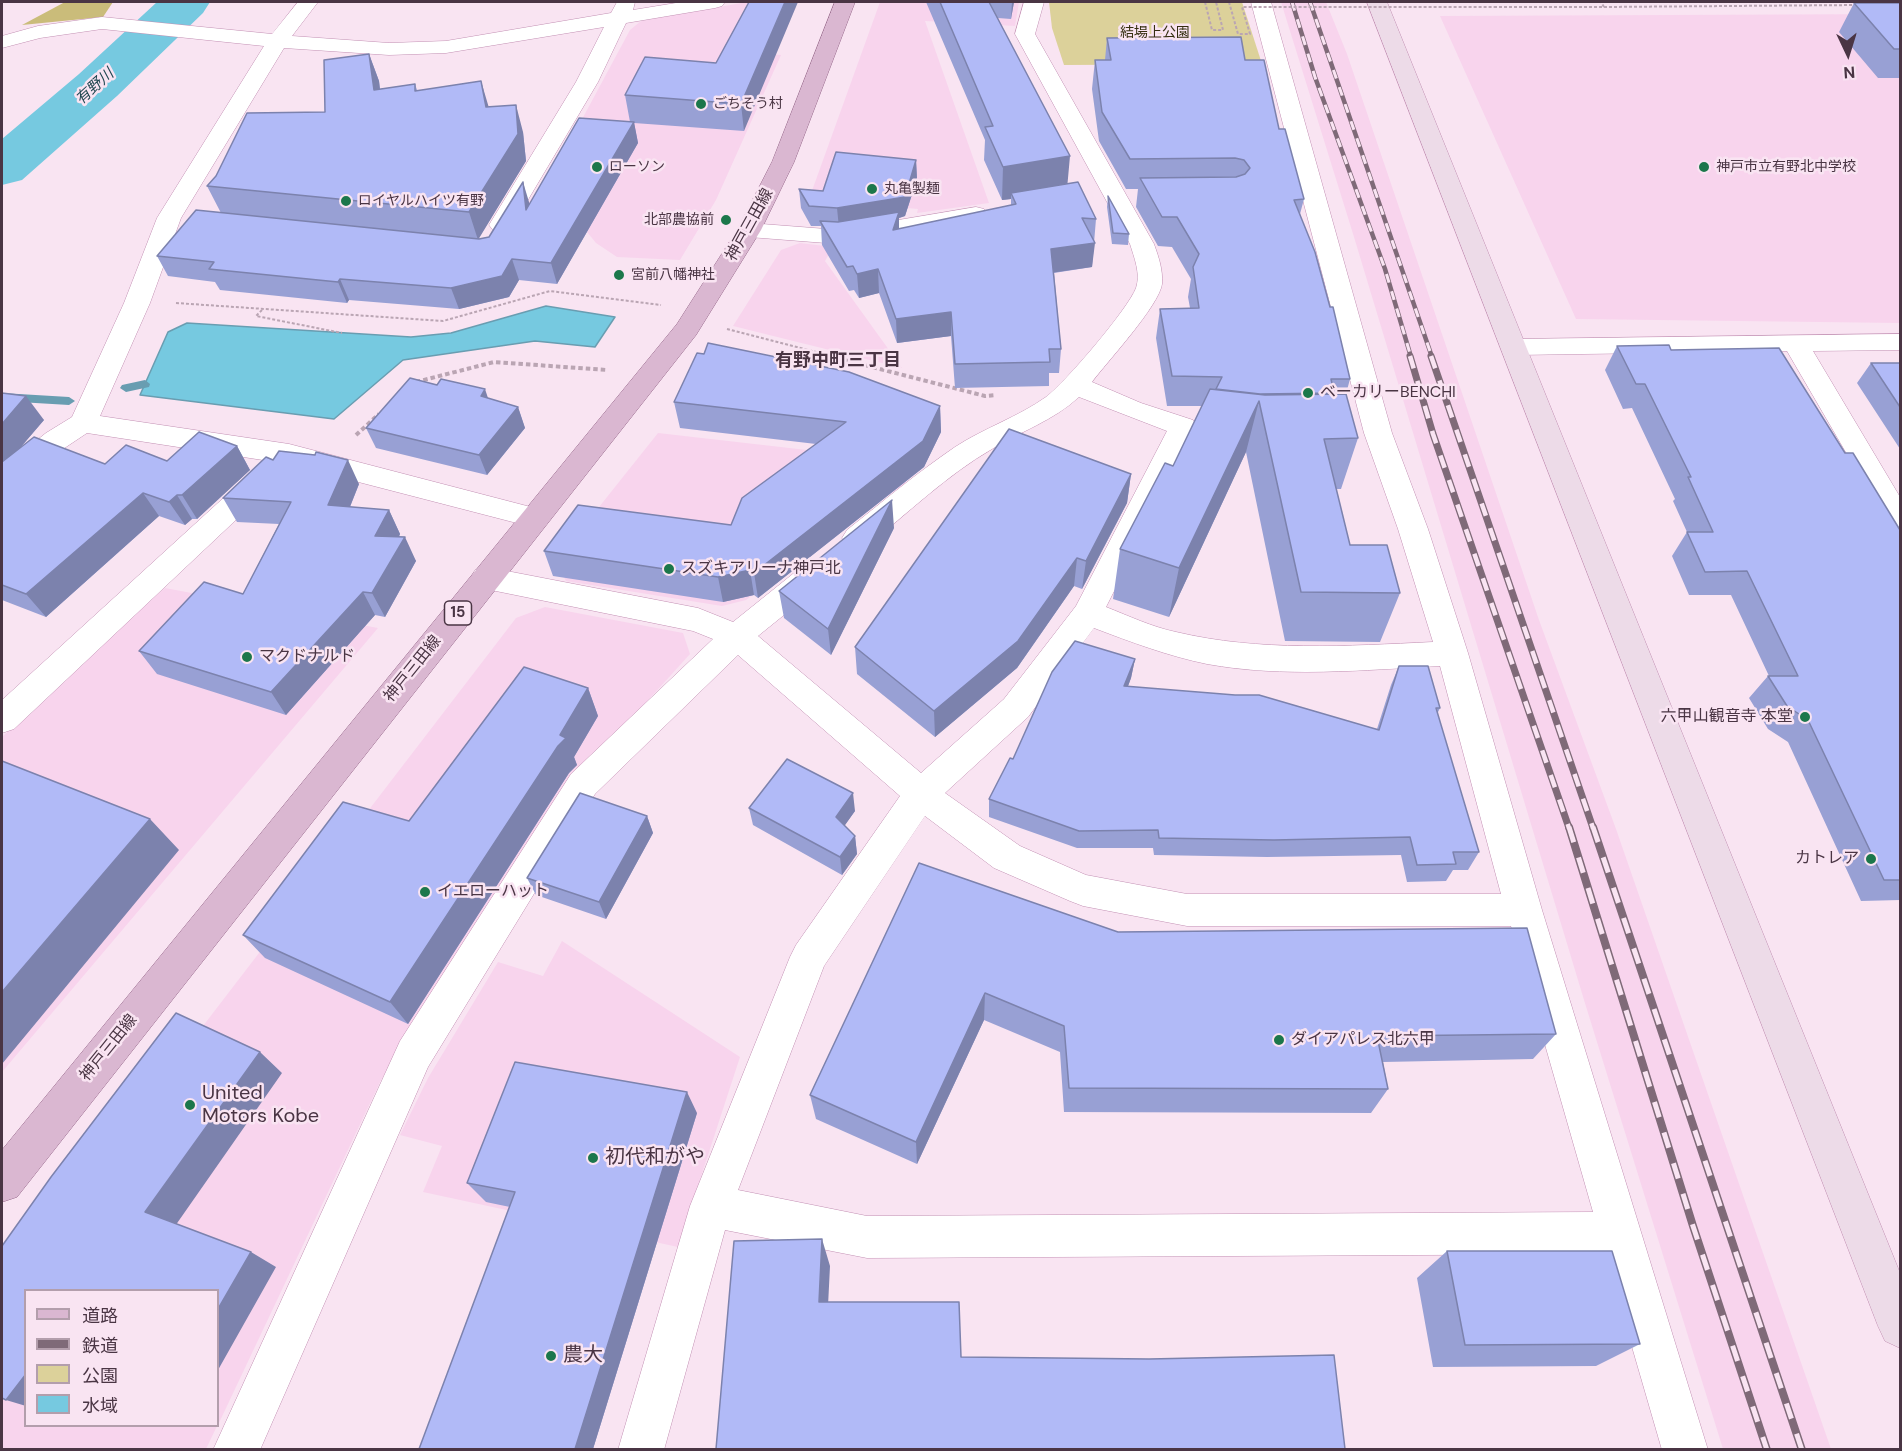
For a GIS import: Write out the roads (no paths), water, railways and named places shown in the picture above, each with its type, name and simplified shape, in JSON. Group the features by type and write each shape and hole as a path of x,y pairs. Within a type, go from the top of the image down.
{"main road":[{"name":"神戸三田線","path":"2,1182 486,578 651,376 700,309 749,230 795,134 845,2"}],"street":[{"path":"3,479 83,423 137,303 181,220 278,40 308,2"},
{"path":"2,42 38,32 102,23 379,49 446,47 623,10 715,2"},
{"path":"236,1449 414,1054 583,784 737,636 947,466 982,442 1031,418 1065,394 1135,311 1149,287 1149,265 1142,244 1025,34 1034,2"},
{"path":"1261,2 1367,433 1413,529 1452,653 1524,910 1685,1449"},
{"path":"1377,2 1900,1326"},
{"path":"492,240 582,92 623,10"},
{"path":"749,230 839,237 999,211"},
{"path":"1515,347 1900,342"},
{"path":"1795,343 1900,520"},
{"path":"641,1449 711,1206 808,957 921,795 1016,708 1088,613 1195,428 1065,394"},
{"path":"83,423 289,454 536,518"},
{"path":"2,720 289,454"},
{"path":"486,578 698,620 737,636 921,795 1007,856 1083,890 1187,910 1524,910"},
{"path":"1088,613 1174,644 1245,656 1323,659 1452,653"},
{"path":"711,1206 867,1237 1621,1233"}],"water":[{"path":"546,306 615,317 595,347 535,341 403,360 334,419 140,395 168,332 187,323 411,337 451,333"}],"waterway":[{"name":"有野川","path":"2,168 98,85 185,2"},
{"path":"126,388 145,384"},
{"path":"2,397 69,401"}],"railway":[{"path":"1292,2 1315,77 1385,269 1411,357"},
{"path":"1310,2 1432,357"},
{"path":"1410,356 1433,434 1569,828"},
{"path":"1431,356 1593,828"},
{"path":"1569,827 1693,1226 1767,1450"},
{"path":"1593,827 1802,1450"}],"place":[{"name":"ごちそう村","path":"701,104"},
{"name":"ローソン","path":"597,167"},
{"name":"神戸市立有野北中学校","path":"1704,167"},
{"name":"丸亀製麺","path":"872,189"},
{"name":"ロイヤルハイツ有野","path":"346,201"},
{"name":"北部農協前","path":"726,220"},
{"name":"宮前八幡神社","path":"619,275"},
{"name":"ベーカリーBENCHI","path":"1308,393"},
{"name":"スズキアリーナ神戸北","path":"669,569"},
{"name":"マクドナルド","path":"247,657"},
{"name":"六甲山観音寺 本堂","path":"1805,717"},
{"name":"カトレア","path":"1871,859"},
{"name":"イエローハット","path":"425,892"},
{"name":"ダイアパレス北六甲","path":"1279,1040"},
{"name":"United Motors Kobe","path":"190,1105"},
{"name":"初代和がや","path":"593,1158"},
{"name":"農大","path":"551,1356"}],"district":[{"name":"有野中町三丁目","path":"838,361"}],"park label":[{"name":"結場上公園","path":"1155,33"}]}
